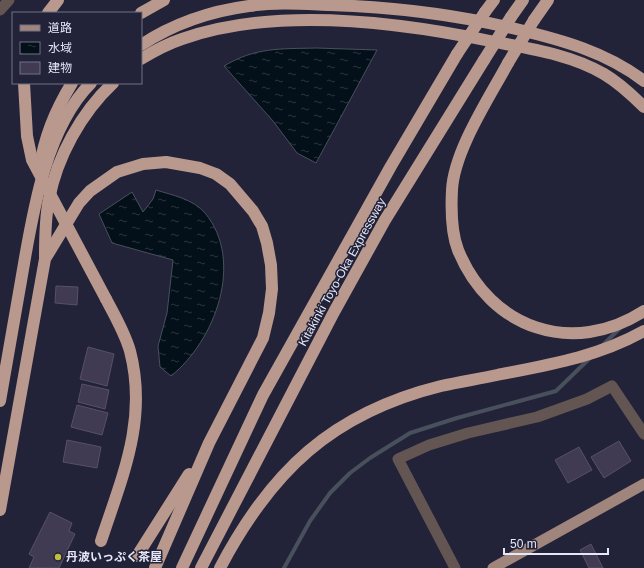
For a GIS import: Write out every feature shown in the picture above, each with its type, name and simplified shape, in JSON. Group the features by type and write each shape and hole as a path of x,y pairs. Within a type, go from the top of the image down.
{"highway":[{"path":"49,12 58,0"},
{"path":"142,12 164,0"},
{"name":"Kitakinki Toyo-Oka Expressway","path":"182,568 263,395 457,54 494,0"},
{"name":"Kitakinki Toyo-Oka Expressway","path":"202,568 334,312 385,220 523,0"},
{"path":"548,0 534,20 508,64 463,148 452,188 453,227 458,249 468,270 479,286 496,304 531,325 552,332 572,335 594,333 614,327 644,310"},
{"path":"142,44 175,26 210,14 247,6 276,3 378,6 466,17 558,39 611,59 644,81"},
{"path":"142,59 182,39 216,30 252,24 320,20 388,24 436,30 546,52 578,62 604,74 627,90 644,107"},
{"path":"24,84 27,136 32,160 119,324 130,350 136,382 137,411 130,454 101,541"},
{"path":"0,401 42,155 59,104 71,84"},
{"path":"35,198 58,133 73,106 90,84"},
{"path":"0,510 45,259 49,199 62,158 74,133 88,111 102,93 112,84"},
{"path":"45,259 79,203 90,191 117,172 143,164 166,162 181,164 200,168 216,174 243,196 262,226 271,265 272,289 269,313 263,338 209,442 155,568"},
{"path":"220,568 258,506 281,476 323,439 346,424 375,409 440,387 572,360 602,351 644,331"},
{"path":"137,556 209,442"}],"main road":[{"path":"493,568 644,484"}],"street":[{"path":"0,10 9,0"},
{"path":"455,568 398,459 429,445 468,433 536,417 587,399 612,386 644,434"}],"water":[{"path":"316,48 377,50 316,163 297,153 273,121 224,66 247,55 268,50"},
{"path":"156,190 182,198 200,208 217,232 223,254 223,276 220,299 212,322 200,343 187,361 171,376 160,367 158,346 167,313 173,260 112,243 99,214 132,192 143,212 153,199"}],"building":[{"path":"56,286 78,287 77,305 55,303"},
{"path":"88,347 114,354 107,386 80,379"},
{"path":"82,384 109,390 105,409 78,402"},
{"path":"77,405 108,413 102,435 71,427"},
{"path":"67,440 101,447 97,468 63,462"},
{"path":"619,441 631,461 604,478 591,457"},
{"path":"579,447 592,470 568,483 555,460"},
{"path":"50,512 72,523 69,531 75,534 59,568 29,568 34,557 29,554"},
{"path":"591,544 603,568 589,568 580,550"}],"waterway":[{"path":"603,345 621,327"},
{"path":"284,568 310,521 330,493 350,473 370,458 410,433 457,418 556,391 590,358"}],"place":[{"name":"丹波いっぷく茶屋","path":"58,557"}]}
